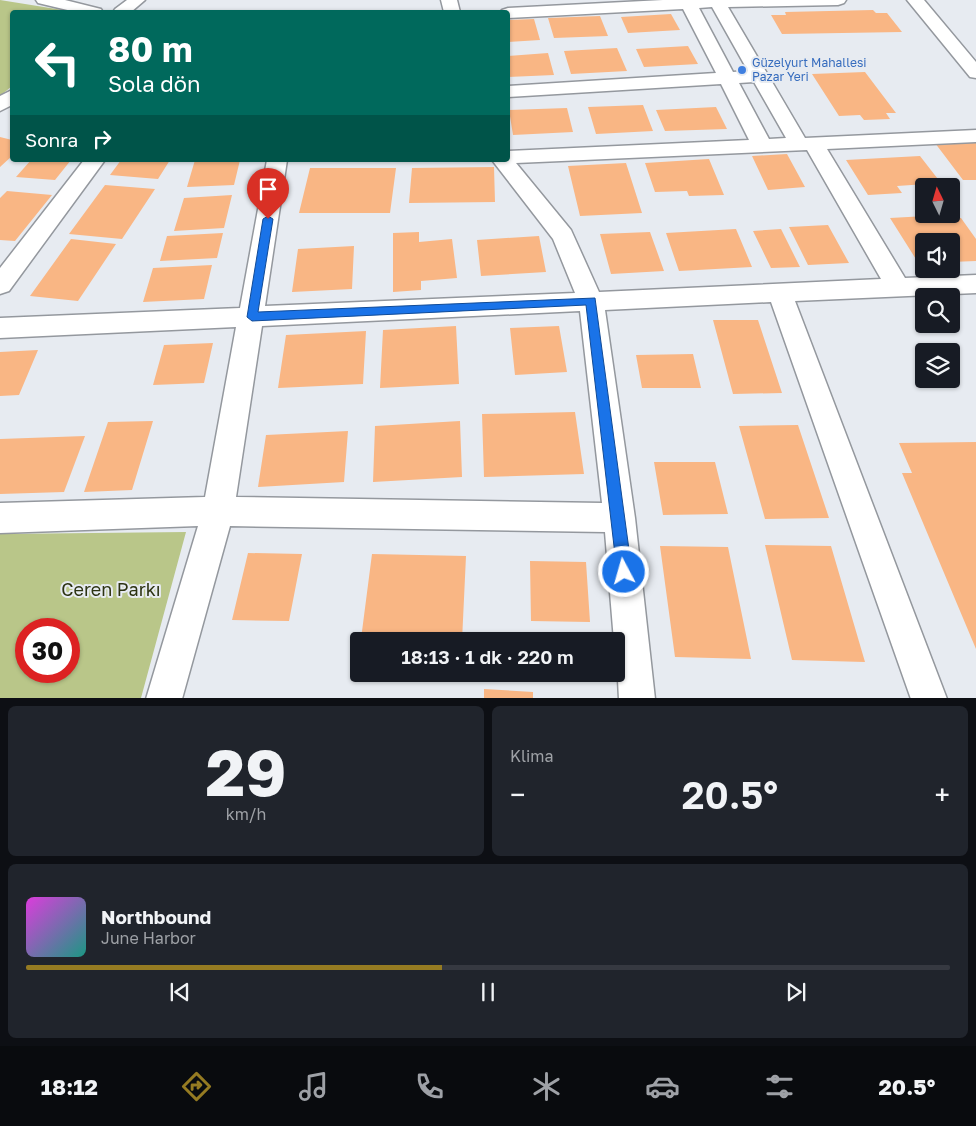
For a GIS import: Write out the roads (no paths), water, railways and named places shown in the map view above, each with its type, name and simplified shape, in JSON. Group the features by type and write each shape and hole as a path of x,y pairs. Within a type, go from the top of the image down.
{"street":[{"path":"44,0 86,10"},
{"path":"123,10 137,0"},
{"path":"510,12 688,2 838,0"},
{"path":"915,0 976,72"},
{"path":"716,1 760,76 807,144 898,287"},
{"path":"688,2 762,146"},
{"path":"510,92 760,76"},
{"path":"510,157 976,136"},
{"path":"0,285 93,162"},
{"path":"164,698 218,511 277,162"},
{"path":"504,162 563,236 591,301 619,518 637,698"},
{"path":"0,328 976,284"},
{"path":"780,293 929,698"},
{"path":"0,518 218,511 619,518"}],"place":[{"name":"Güzelyurt Mahallesi Pazar Yeri","path":"742,70"}],"park label":[{"name":"Ceren Parkı","path":"111,590"}]}
